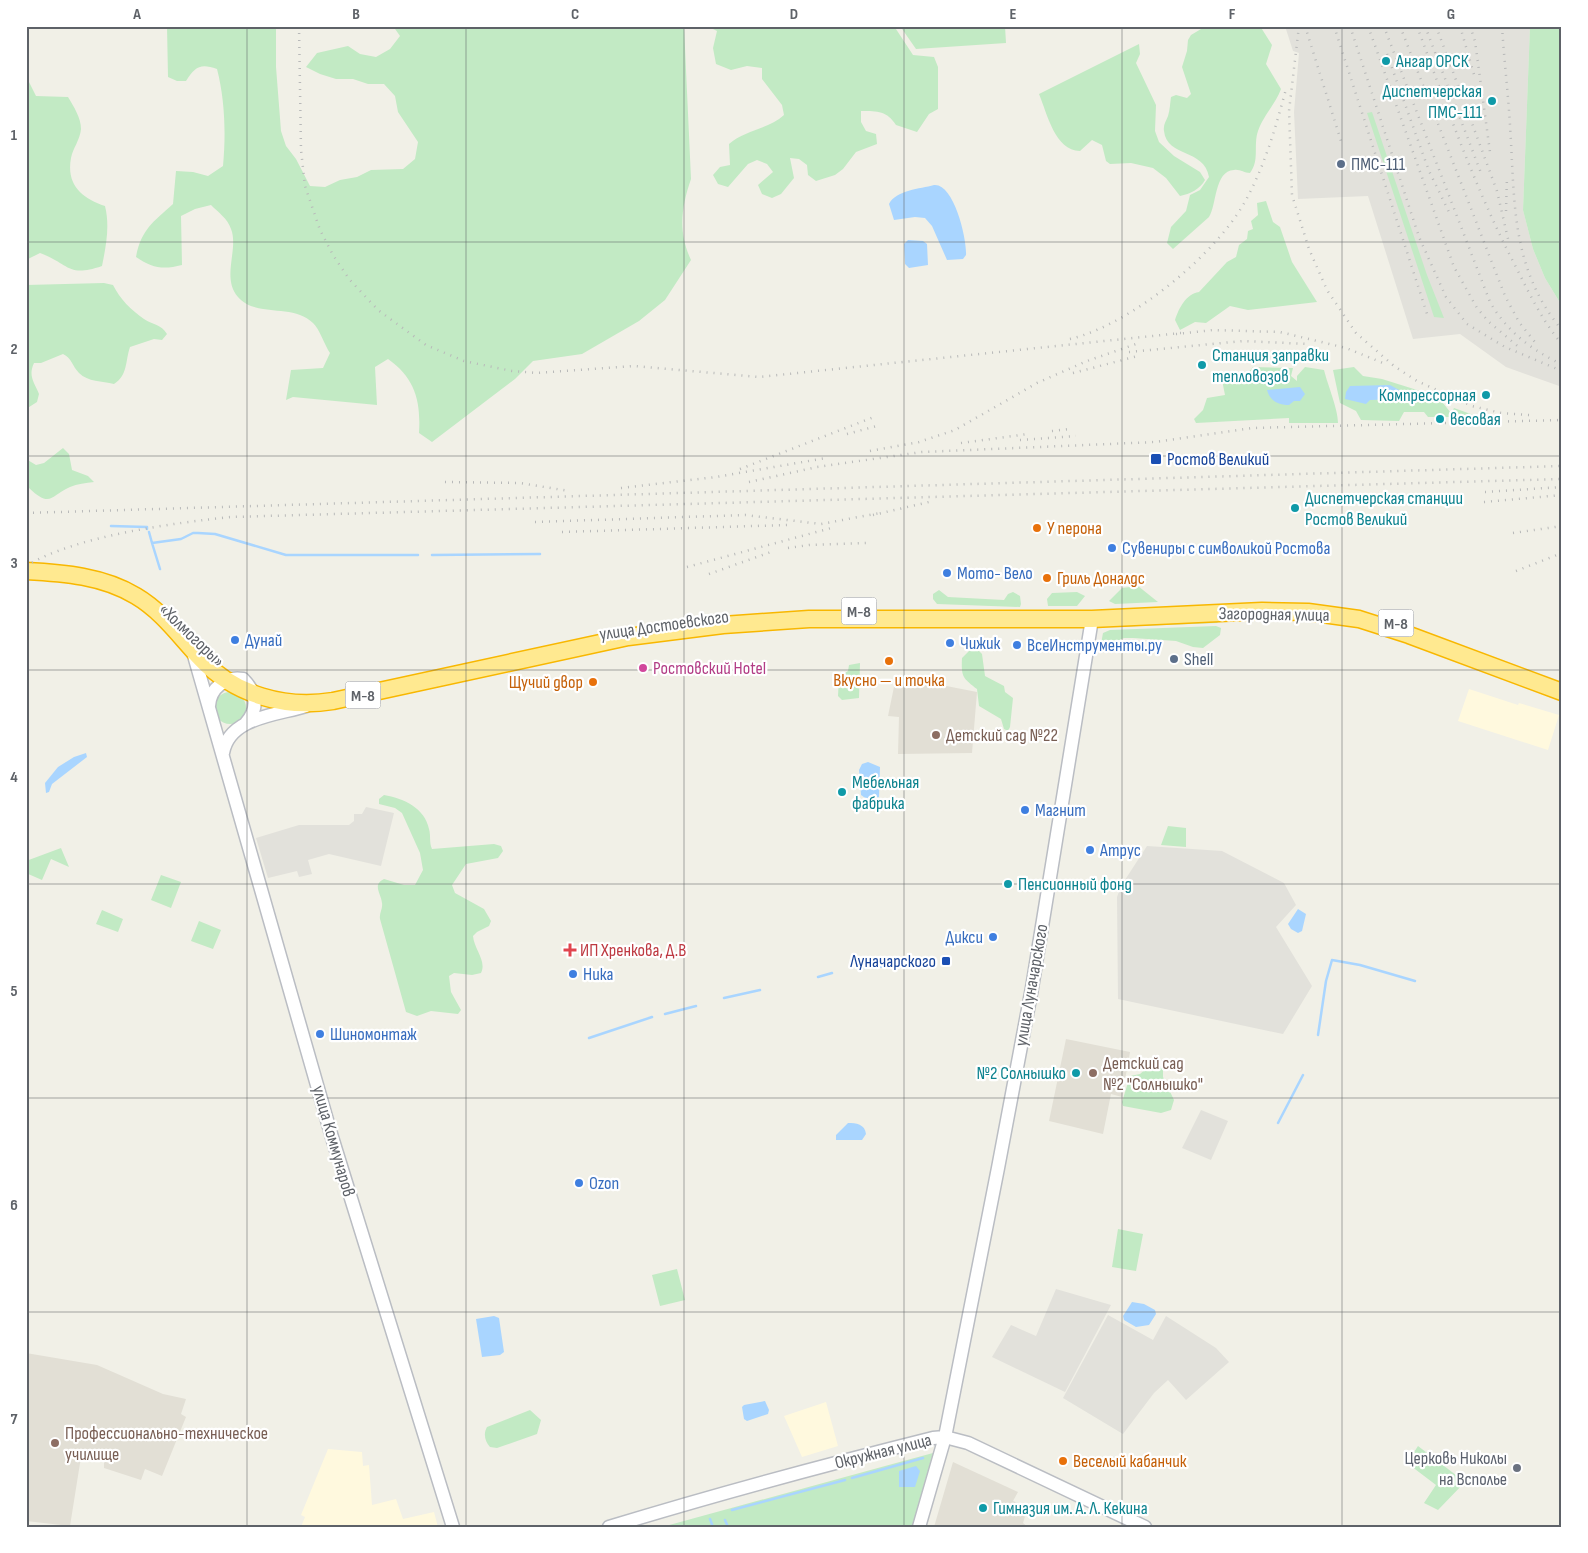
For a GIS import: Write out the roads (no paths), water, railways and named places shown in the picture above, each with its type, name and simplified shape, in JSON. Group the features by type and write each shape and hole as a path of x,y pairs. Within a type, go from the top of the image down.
{"highway":[{"name":"«Холмогоры»","path":"26,564 62,565 95,570 137,588 168,609 235,680"},
{"name":"«Холмогоры»","path":"26,571 83,576 130,592 159,613 202,660 235,680"},
{"name":"Загородная улица","path":"1093,615 1273,603 1345,609 1412,628 1562,683"},
{"name":"улица Достоевского","path":"235,680 278,692 318,695 626,629 766,613 912,610 1093,615"},
{"name":"Загородная улица","path":"1093,615 1262,611 1328,614 1391,628 1562,692"},
{"name":"улица Достоевского","path":"253,694 286,703 311,704 333,701 594,644 703,627 809,619 1093,615"},
{"name":"М-8","path":"235,680 253,694"}],"street":[{"name":"улица Луначарского","path":"919,1527 945,1438 1032,988 1093,615"},
{"name":"улица Коммунаров","path":"190,646 223,753 331,1134 453,1527"},
{"path":"209,706 210,696 215,689 235,680"},
{"path":"223,753 227,740 243,725 256,708 253,694"},
{"path":"212,719 221,728 230,730 311,704"},
{"name":"Окружная улица","path":"609,1527 697,1500 933,1438 945,1438 980,1448 1145,1527"}],"water":[{"path":"934,185 941,187 948,193 958,213 966,247 966,255 963,259 947,260 932,226 925,218 915,217 894,220 889,204 892,199 915,189"},
{"path":"908,240 923,241 927,244 928,265 909,268 905,264 904,244"},
{"path":"1390,385 1401,391 1399,399 1370,400 1366,404 1345,399 1346,392 1350,386"},
{"path":"1300,387 1305,394 1300,401 1294,401 1289,405 1275,402 1267,390"},
{"path":"86,753 87,757 52,784 49,792 46,793 45,783 58,767 74,757"},
{"path":"868,762 880,767 879,797 868,800 861,795 859,770 862,764"},
{"path":"1298,909 1306,914 1302,931 1298,933 1291,929 1288,924"},
{"path":"848,1123 857,1124 864,1128 866,1134 862,1140 836,1140 836,1135"},
{"path":"1132,1302 1144,1304 1155,1310 1156,1314 1149,1325 1136,1327 1124,1320 1123,1316"},
{"path":"494,1316 499,1318 504,1352 500,1355 482,1357 476,1319"},
{"path":"765,1401 769,1410 768,1414 747,1421 744,1419 742,1407 744,1405"},
{"path":"916,1466 920,1471 915,1487 899,1487 899,1471"}],"waterway":[{"path":"111,526 147,527 147,529"},
{"path":"149,532 152,543 181,539 193,533 215,534 286,555 418,555"},
{"path":"152,543 160,569"},
{"path":"432,555 540,554"},
{"path":"1318,1035 1326,981 1332,960 1360,965 1415,981"},
{"path":"864,968 904,965"},
{"path":"818,977 832,973"},
{"path":"724,998 760,990"},
{"path":"665,1014 696,1006"},
{"path":"589,1038 652,1017"},
{"path":"1278,1123 1303,1075"},
{"path":"852,1478 923,1458"},
{"path":"732,1510 845,1480"},
{"path":"710,1519 713,1527"},
{"path":"725,1520 728,1527"}],"railway":[{"path":"299,26 301,150 305,186 320,230 333,255 349,279 378,310 426,345 464,361 512,371 537,373 634,366 759,377 1181,333"},
{"path":"1299,26 1289,111 1292,195 1309,249 1327,290 1356,333 1394,366 1417,381 1472,406 1501,413 1529,415"},
{"path":"1305,26 1341,141"},
{"path":"1334,26 1428,317"},
{"path":"1350,26 1419,237 1446,297 1467,324 1505,347 1562,371"},
{"path":"1368,26 1454,267 1477,308 1489,322 1521,349"},
{"path":"1400,26 1505,296 1519,322 1538,346"},
{"path":"1417,26 1488,210 1532,298 1549,327 1562,344"},
{"path":"1425,26 1481,173"},
{"path":"1436,26 1497,191 1508,239"},
{"path":"1460,26 1475,78"},
{"path":"1470,26 1475,41 1490,152"},
{"path":"1502,26 1518,232 1524,258 1533,282 1545,306 1562,330"},
{"path":"1386,32 1490,302 1511,330 1537,351 1557,362"},
{"path":"1387,54 1429,171 1450,214"},
{"path":"1070,339 1120,319 1146,302 1171,283 1217,240 1235,218 1260,170 1270,144 1286,89"},
{"path":"1506,211 1507,176"},
{"path":"1176,334 1213,330 1280,332 1346,348 1383,363"},
{"path":"1129,352 1243,341 1308,344"},
{"path":"870,451 919,442 955,430 1037,383 1087,361 1139,343"},
{"path":"1073,373 1138,356"},
{"path":"740,469 874,417"},
{"path":"749,482 817,467 922,452 1155,442 1252,428 1562,420"},
{"path":"847,434 877,426"},
{"path":"1052,431 1070,429"},
{"path":"961,443 1028,434"},
{"path":"1020,440 1076,436"},
{"path":"621,488 716,477 826,458"},
{"path":"26,513 1562,466"},
{"path":"26,566 71,547 125,532 231,517 1562,479"},
{"path":"445,482 520,483 569,491"},
{"path":"1485,492 1562,487"},
{"path":"1484,502 1562,495"},
{"path":"873,515 929,502"},
{"path":"535,522 745,515 821,524 880,513"},
{"path":"562,532 787,525"},
{"path":"1513,533 1562,526"},
{"path":"687,567 835,527"},
{"path":"788,548 809,545 868,543"},
{"path":"709,574 771,552"},
{"path":"1516,571 1562,553"}],"place":[{"name":"Ангар ОРСК","path":"1386,61"},
{"name":"Диспетчерская ПМС-111","path":"1492,101"},
{"name":"ПМС-111","path":"1341,164"},
{"name":"Станция заправки тепловозов","path":"1202,365"},
{"name":"Компрессорная","path":"1486,395"},
{"name":"весовая","path":"1440,419"},
{"name":"Ростов Великий","path":"1156,459"},
{"name":"Диспетчерская станции Ростов Великий","path":"1295,508"},
{"name":"У перона","path":"1037,528"},
{"name":"Сувениры с символикой Ростова","path":"1112,548"},
{"name":"Мото- Вело","path":"947,573"},
{"name":"Гриль Доналдс","path":"1047,578"},
{"name":"Дунай","path":"235,640"},
{"name":"Чижик","path":"950,643"},
{"name":"ВсеИнструменты.ру","path":"1017,645"},
{"name":"Shell","path":"1174,659"},
{"name":"Вкусно — и точка","path":"889,661"},
{"name":"Ростовский Hotel","path":"643,668"},
{"name":"Щучий двор","path":"593,682"},
{"name":"Детский сад №22","path":"936,735"},
{"name":"Мебельная фабрика","path":"842,792"},
{"name":"Магнит","path":"1025,810"},
{"name":"Атрус","path":"1090,850"},
{"name":"Пенсионный фонд","path":"1008,884"},
{"name":"Дикси","path":"993,937"},
{"name":"ИП Хренкова, Д.В","path":"570,950"},
{"name":"Луначарского","path":"946,961"},
{"name":"Ника","path":"573,974"},
{"name":"Шиномонтаж","path":"320,1034"},
{"name":"№2 Солнышко","path":"1076,1073"},
{"name":"Детский сад №2 \"Солнышко\"","path":"1093,1073"},
{"name":"Ozon","path":"579,1183"},
{"name":"Профессионально-техническое училище","path":"55,1443"},
{"name":"Веселый кабанчик","path":"1063,1461"},
{"name":"Церковь Николы на Всполье","path":"1517,1468"},
{"name":"Гимназия им. А. Л. Кекина","path":"983,1508"}]}
